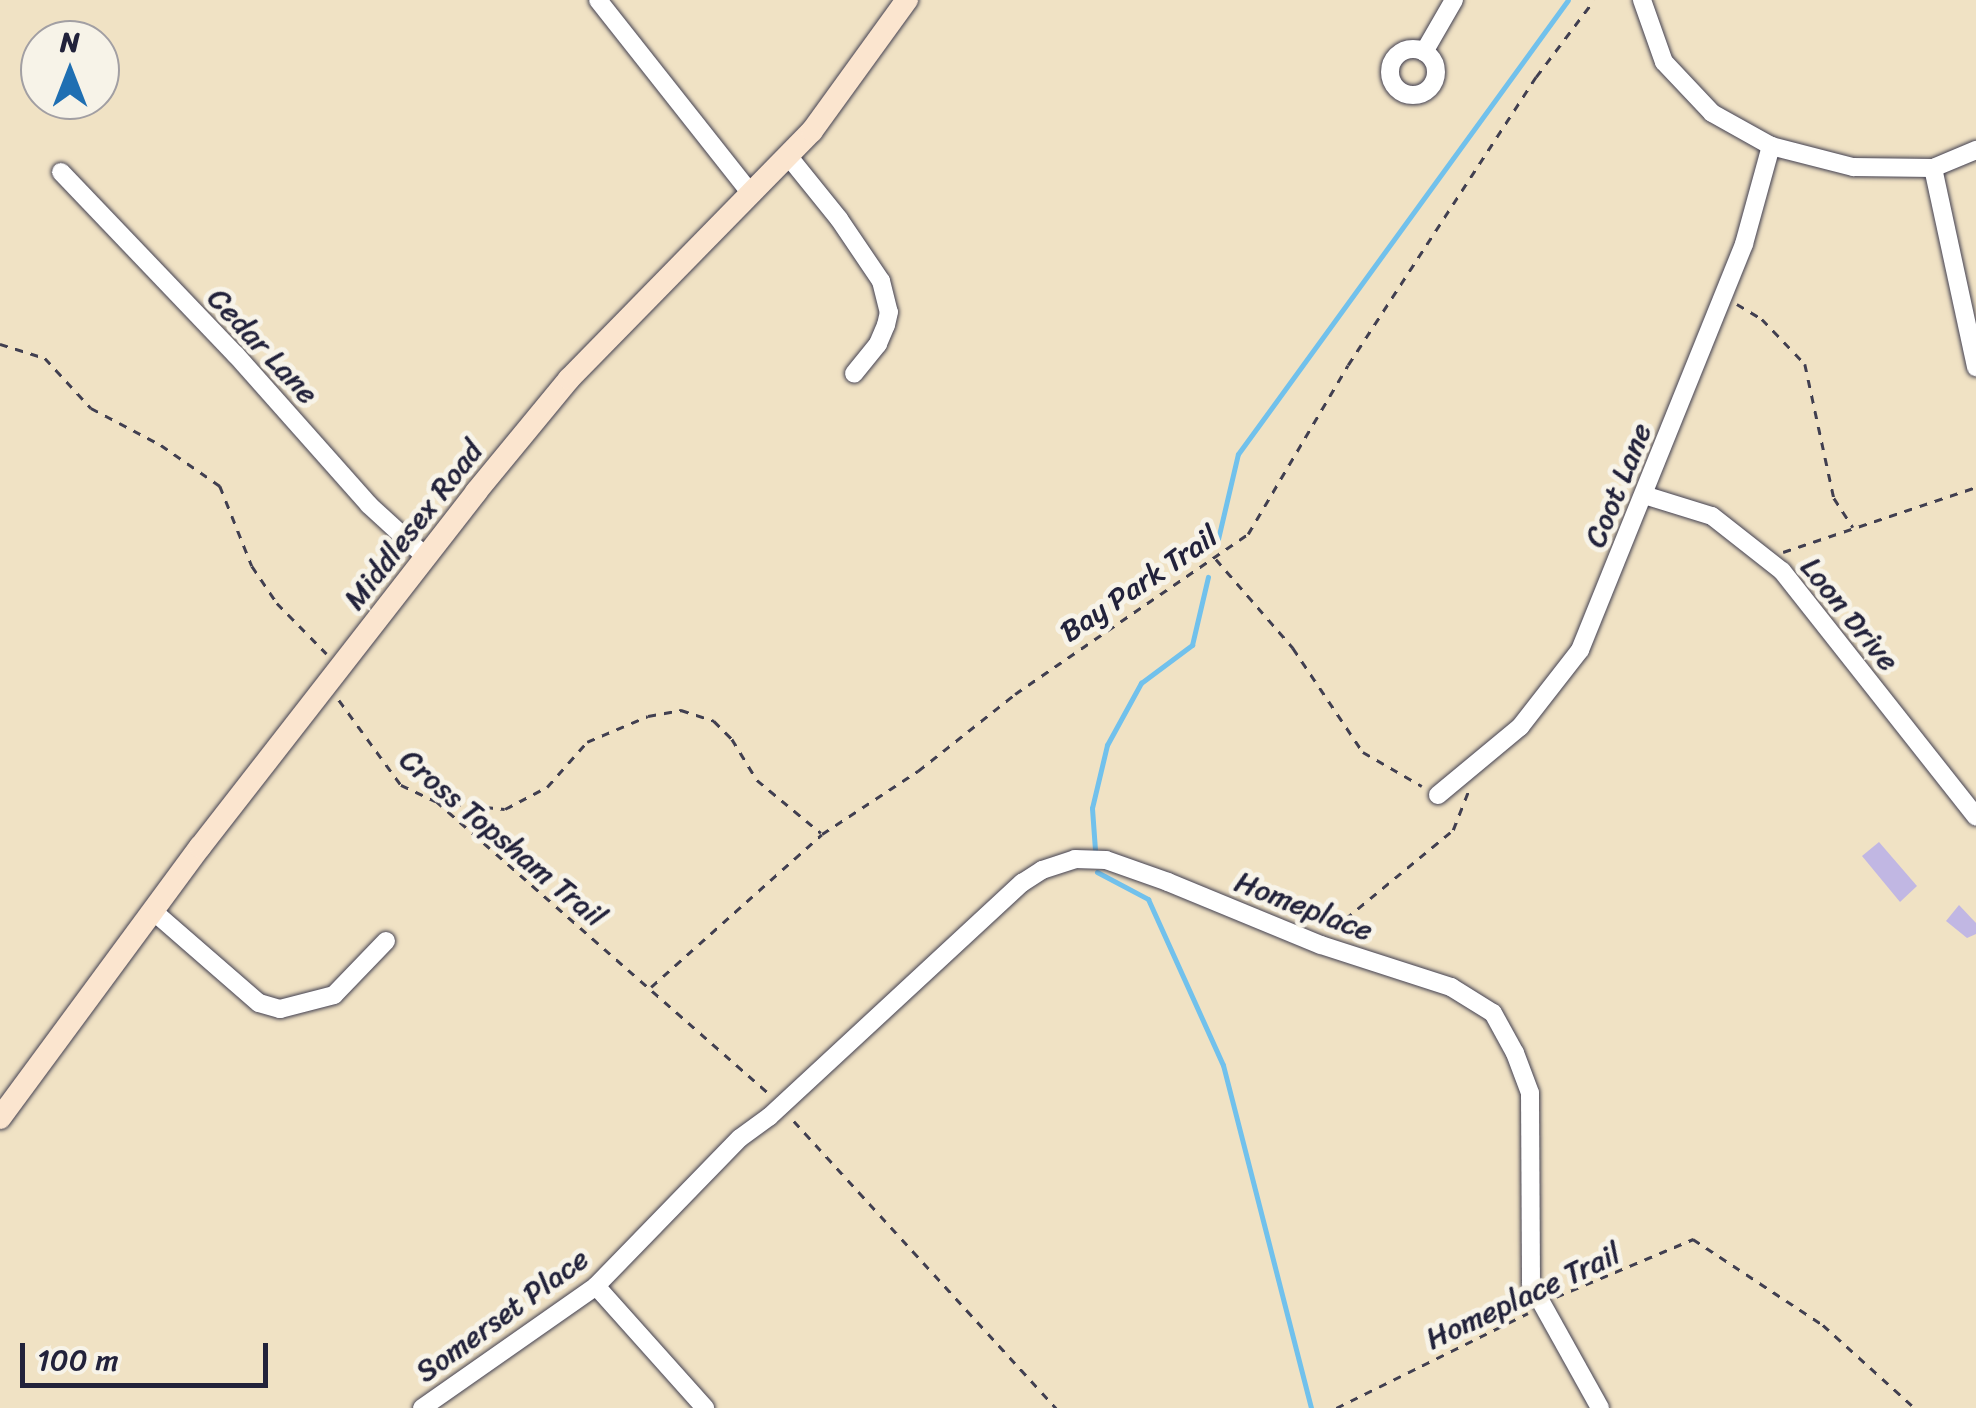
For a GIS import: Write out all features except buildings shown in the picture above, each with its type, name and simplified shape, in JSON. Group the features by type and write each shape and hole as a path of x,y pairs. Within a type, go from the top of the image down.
{"main road":[{"name":"Middlesex Road","path":"0,1118 334,673 569,379 650,291 789,157 884,37 907,0"}],"street":[{"path":"598,0 752,195"},
{"path":"1424,52 1454,0"},
{"path":"1642,0 1664,62 1712,113 1771,146 1854,167 1933,168 1976,150"},
{"name":"Coot Lane","path":"1438,795 1520,728 1580,650 1744,244 1771,146"},
{"path":"789,157 840,219 881,281 889,312 886,325 878,344 854,374"},
{"path":"1933,168 1976,366"},
{"name":"Cedar Lane","path":"61,172 236,356 370,505 426,556"},
{"name":"Loon Drive","path":"1644,495 1712,516 1782,571 1976,817"},
{"name":"Homeplace","path":"740,1138 775,1112 1022,882 1042,870 1075,859 1122,866 1316,942 1450,987 1492,1013 1515,1053 1530,1093 1531,1284 1600,1408"},
{"path":"153,911 259,1003 280,1009 334,994 386,941"},
{"name":"Somerset Place","path":"422,1408 596,1286 740,1138"},
{"path":"596,1286 704,1408"}],"path":[{"name":"Bay Park Trail","path":"649,989 822,834 918,771 1016,694 1248,534 1359,348 1536,76 1594,0"},
{"path":"1722,298 1762,320 1805,364 1834,498 1853,527"},
{"name":"Cross Topsham Trail","path":"0,344 45,358 91,408 161,445 220,486 252,566 277,603 329,656 339,702 392,776 410,791 436,802 649,989 775,1112 1056,1408"},
{"path":"1766,558 1976,487"},
{"path":"1215,558 1293,648 1363,752 1438,795"},
{"path":"436,802 505,809 547,787 587,742 648,716 681,710 714,721 732,739 757,780 822,834"},
{"path":"1316,942 1452,830 1472,784"},
{"name":"Homeplace Trail","path":"1336,1408 1514,1323 1541,1305 1693,1239 1823,1325 1916,1408"}],"waterway":[{"path":"1218,539 1238,454 1568,0"},
{"path":"1095,850 1092,808 1107,745 1141,683 1192,645 1208,577"},
{"path":"1097,872 1148,899 1223,1065 1311,1408"}]}
